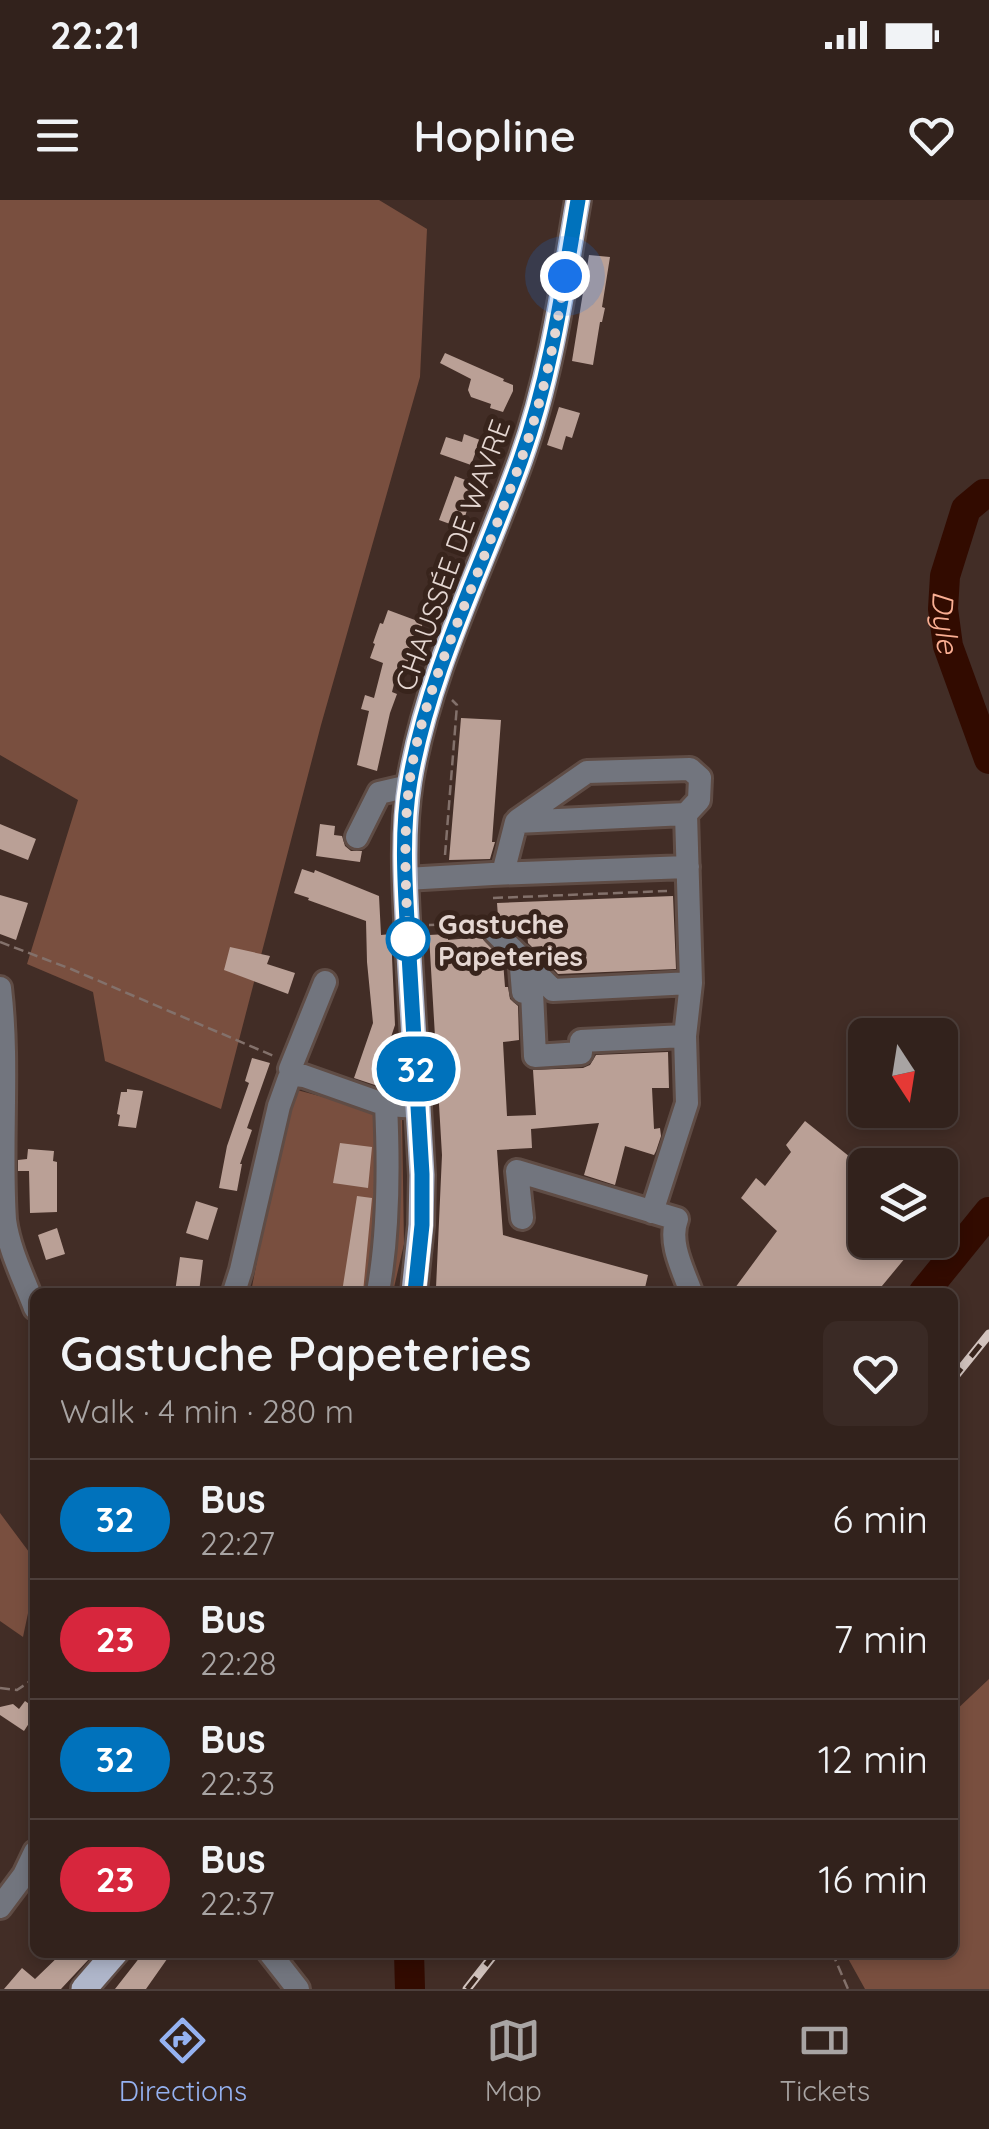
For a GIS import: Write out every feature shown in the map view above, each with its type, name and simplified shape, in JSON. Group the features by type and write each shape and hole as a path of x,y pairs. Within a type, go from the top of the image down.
{"main road":[{"name":"CHAUSSÉE DE WAVRE","path":"414,1288 422,1225 405,850 409,786 436,681 538,408 552,352 578,200"},
{"path":"84,1989 111,1958"}],"street":[{"path":"498,873 516,822 587,772 690,769 700,778 699,800 686,814 516,822"},
{"path":"357,837 379,793 409,786"},
{"path":"652,1212 686,1103 685,1036 691,982 686,814"},
{"path":"406,880 498,873 688,878"},
{"path":"495,932 553,990 691,982"},
{"path":"520,956 523,992 532,992 535,1056 581,1053 581,1041 685,1036"},
{"path":"235,1288 278,1106 324,982"},
{"path":"0,988 5,1222 30,1295"},
{"path":"293,1072 386,1105 418,1107"},
{"path":"379,1288 388,1189 386,1105"},
{"path":"522,1218 517,1171 678,1220 674,1238 689,1288"},
{"path":"0,1906 30,1862"},
{"path":"275,1958 298,1989"}],"path":[{"path":"436,681 457,705 444,876"},
{"path":"498,873 493,898 688,878"},
{"path":"408,925 456,924 457,934 495,932"},
{"path":"0,942 282,1060 293,1072"},
{"path":"0,1688 16,1690 30,1681"},
{"path":"835,1958 848,1989"}],"shaded area":[{"path":"0,200 379,200 427,229 420,377 321,725 221,1109 105,1061 93,992 27,964 78,800 0,755"},
{"path":"297,1090 402,1118 404,1244 394,1288 252,1288 276,1162"},
{"path":"0,1513 30,1553 30,1604 23,1637 0,1621"},
{"path":"989,1679 989,1989 865,1989 848,1958 958,1958 958,1708"}],"building":[{"path":"589,255 610,257 593,365 572,361"},
{"path":"445,353 513,385 503,412 471,397 471,379 440,363"},
{"path":"559,407 580,413 572,438 566,436 562,450 547,445"},
{"path":"464,434 480,440 471,465 440,454 446,437 462,442"},
{"path":"455,476 476,484 461,528 439,520"},
{"path":"388,610 423,623 406,671 398,668 392,692 397,694 377,771 357,765 369,711 361,709 365,695 374,698 383,663 370,658 373,643"},
{"path":"461,718 501,720 495,842 490,859 449,860"},
{"path":"0,824 36,839 28,860 0,849"},
{"path":"320,824 335,826 334,835 342,836 345,846 351,851 362,851 360,862 316,856"},
{"path":"302,869 314,873 315,870 379,896 381,935 391,934 395,1025 375,1085 354,1078 373,1023 366,921 294,893"},
{"path":"0,895 28,903 16,940 0,934"},
{"path":"673,896 676,969 558,974 543,958 542,946 532,947 527,932 512,928 511,917 498,917 497,903"},
{"path":"448,934 448,940 481,937 503,961 505,987 518,1006 519,1040 503,1042 507,1116 536,1115 533,1070 583,1068 596,1055 668,1052 669,1088 652,1088 654,1129 660,1128 661,1136 656,1151 654,1155 625,1146 615,1185 584,1175 599,1123 531,1129 532,1148 497,1150 503,1235 648,1275 645,1288 436,1288 442,1155 429,935"},
{"path":"230,947 270,956 267,964 295,973 288,994 224,970"},
{"path":"252,1058 270,1063 247,1128 252,1130 240,1164 237,1191 219,1188 227,1146 249,1083 245,1081"},
{"path":"143,1091 136,1128 118,1126 121,1092"},
{"path":"805,1121 848,1155 848,1258 905,1258 880,1288 735,1288 777,1231 741,1198 756,1178 765,1186 791,1152 786,1145"},
{"path":"340,1143 372,1147 368,1188 333,1183"},
{"path":"28,1149 54,1151 57,1212 30,1213 29,1171 18,1171 18,1160 27,1159"},
{"path":"357,1196 372,1198 363,1288 343,1288"},
{"path":"196,1201 218,1208 208,1240 186,1233"},
{"path":"57,1228 65,1254 46,1260 38,1235"},
{"path":"180,1257 203,1260 200,1288 176,1288"},
{"path":"25,1701 30,1704 30,1722 24,1731 0,1715 0,1707 13,1704 19,1709"},
{"path":"57,1958 89,1959 61,1989 4,1989 22,1968 35,1979"},
{"path":"139,1958 168,1958 146,1989 115,1989"}],"waterway":[{"name":"Dyle","path":"989,494 966,509 945,576 943,609 948,646 989,759"},
{"name":"Dyle","path":"927,1288 989,1212"},
{"name":"Dyle","path":"409,1958 410,1989"}],"railway":[{"path":"958,1373 989,1334"},
{"path":"467,1989 491,1958"}],"bus line":[{"name":"32","path":"415,1288 422,1174 405,850 409,786 432,692 538,408 552,352 578,200"}],"place":[{"name":"Gastuche Papeteries","path":"408,939"}],"route":[{"path":"408,939 405,850 415,753 432,692 538,408 565,276"}]}
